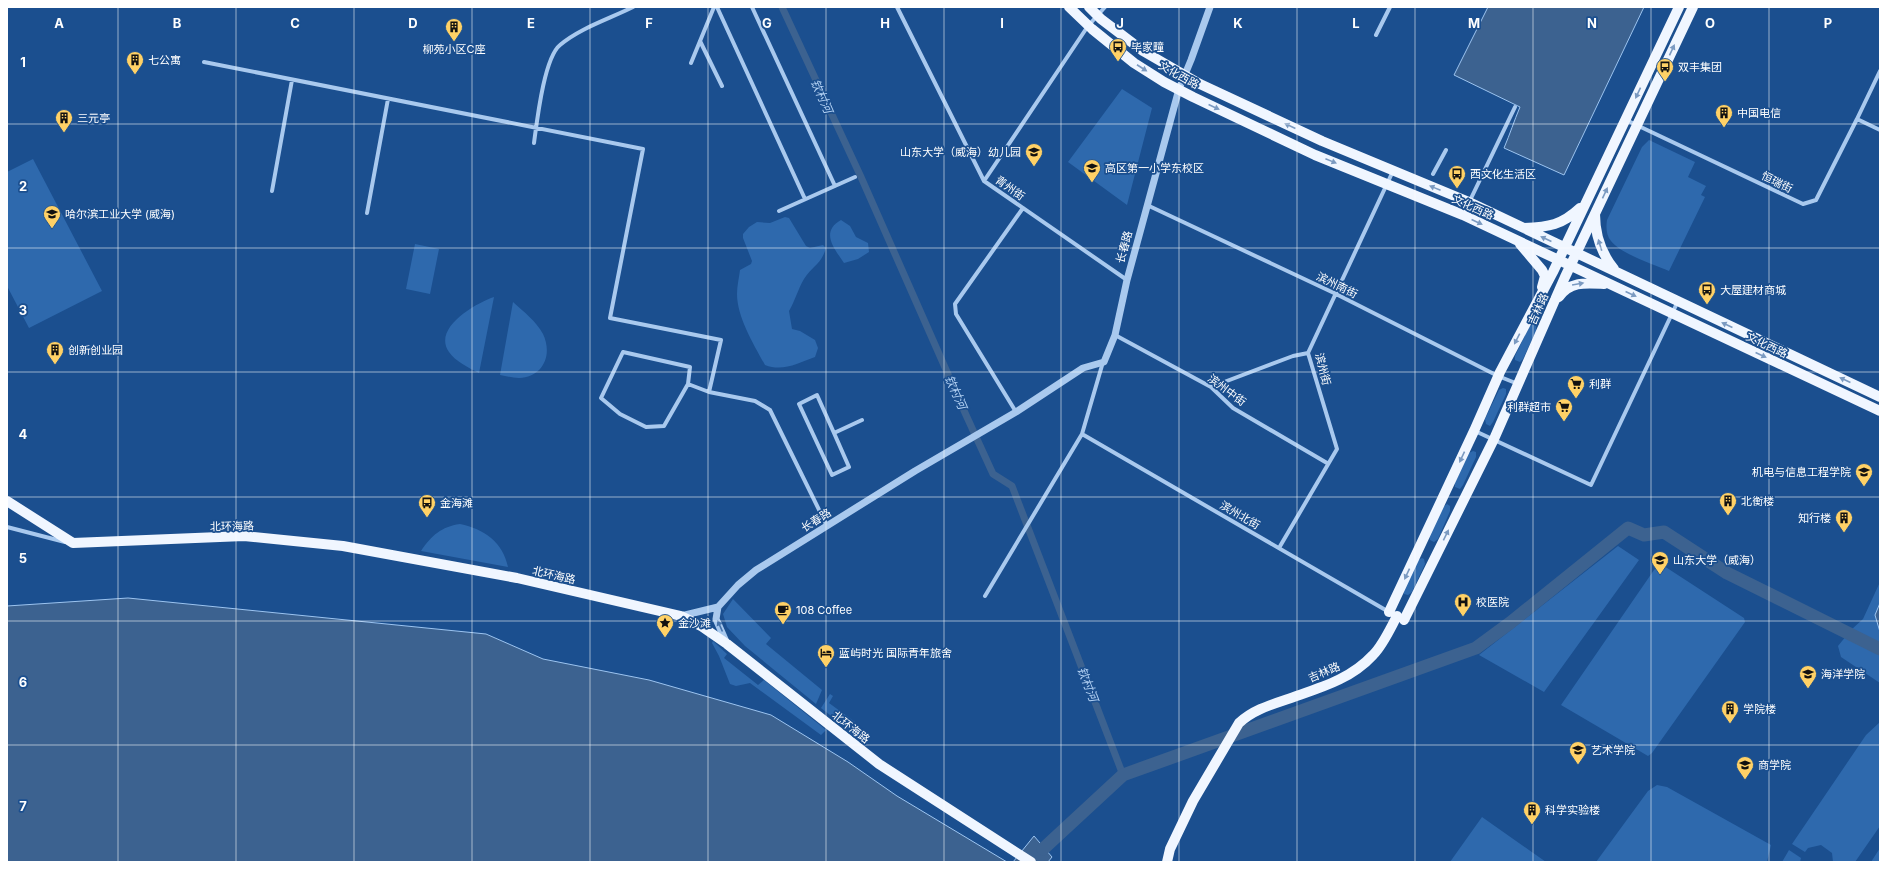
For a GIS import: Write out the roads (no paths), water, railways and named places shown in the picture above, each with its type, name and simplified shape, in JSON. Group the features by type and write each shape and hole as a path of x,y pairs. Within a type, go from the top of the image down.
{"main road":[{"name":"文化西路","path":"1069,7 1088,26 1134,63 1179,89 1315,155 1463,215 1880,412"},
{"name":"文化西路","path":"1089,7 1143,51 1185,76 1322,141 1469,202 1880,397"},
{"name":"吉林路","path":"1397,616 1498,376 1564,248 1679,7"},
{"name":"吉林路","path":"1167,862 1170,849 1193,801 1239,723 1248,715 1264,707 1333,684 1358,670 1374,654 1397,616 1494,439 1570,266 1693,7"},
{"path":"1522,228 1559,224 1569,219 1585,204"},
{"path":"1596,212 1595,222 1598,243 1603,256 1617,272"},
{"path":"1518,241 1538,264 1545,276 1540,295"},
{"path":"1555,303 1564,290 1574,284 1610,284"},
{"path":"7,501 73,543"},
{"name":"北环海路","path":"73,543 244,536 343,546 516,578 680,616 701,626 727,644 879,764 1031,862"}],"street":[{"path":"534,142 547,68 552,55 559,46 577,34 633,7"},
{"path":"691,63 716,7"},
{"path":"716,7 805,199"},
{"path":"752,7 835,186"},
{"name":"青州街","path":"897,7 984,181 1127,280"},
{"path":"984,181 1088,26 1105,7"},
{"name":"长春路","path":"1104,362 1115,335 1127,280 1179,89 1210,7"},
{"path":"1376,35 1390,7"},
{"path":"700,41 722,86"},
{"path":"204,62 643,149 610,318 721,340 709,392"},
{"name":"恒瑞街","path":"1626,120 1803,204 1816,200 1880,71"},
{"path":"272,191 292,80"},
{"path":"367,212 388,99"},
{"path":"1463,215 1515,107"},
{"path":"1857,119 1880,130"},
{"path":"1433,174 1446,150"},
{"name":"滨州街","path":"1279,548 1337,449 1308,353 1334,293 1393,171"},
{"path":"779,211 855,177"},
{"name":"滨州南街","path":"1147,205 1334,293 1498,376 1518,384"},
{"path":"1023,208 955,304 956,314 1016,412 1083,368 1104,362"},
{"path":"1474,431 1591,485 1671,312 1678,301"},
{"name":"滨州中街","path":"1115,335 1211,387 1233,408 1328,463"},
{"path":"624,352 690,367 688,384 664,426 646,426 620,414 602,398 624,352"},
{"path":"1211,387 1293,356 1308,353"},
{"path":"985,596 1082,434 1104,362"},
{"path":"688,384 709,392 755,401 770,410 827,526"},
{"path":"817,396 834,433 849,467 832,475 799,404 817,396"},
{"name":"长春路","path":"718,607 738,585 756,570 966,440 1016,412"},
{"path":"834,433 862,420"},
{"name":"滨州北街","path":"1082,434 1397,616"},
{"path":"7,527 73,543"},
{"path":"680,616 718,607 716,619 727,644"}],"waterway":[{"name":"钦村河","path":"782,7 861,177 993,474 1012,486 1123,775"},
{"path":"1043,849 1123,775 1476,648 1510,623 1628,528 1644,535 1664,532 1727,573 1880,649"}],"place":[{"name":"柳苑小区C座","path":"454,42"},
{"name":"毕家疃","path":"1118,62"},
{"name":"七公寓","path":"135,75"},
{"name":"双丰集团","path":"1665,82"},
{"name":"中国电信","path":"1724,128"},
{"name":"三元亭","path":"64,133"},
{"name":"山东大学（威海）幼儿园","path":"1034,167"},
{"name":"高区第一小学东校区","path":"1092,183"},
{"name":"西文化生活区","path":"1457,189"},
{"name":"哈尔滨工业大学 (威海)","path":"52,229"},
{"name":"大屋建材商城","path":"1707,305"},
{"name":"创新创业园","path":"55,365"},
{"name":"利群","path":"1576,399"},
{"name":"利群超市","path":"1564,422"},
{"name":"机电与信息工程学院","path":"1864,487"},
{"name":"北衡楼","path":"1728,516"},
{"name":"金海滩","path":"427,518"},
{"name":"知行楼","path":"1844,533"},
{"name":"山东大学（威海）","path":"1660,575"},
{"name":"校医院","path":"1463,617"},
{"name":"108 Coffee","path":"783,625"},
{"name":"金沙滩","path":"665,638"},
{"name":"蓝屿时光 国际青年旅舍","path":"826,668"},
{"name":"海洋学院","path":"1808,689"},
{"name":"学院楼","path":"1730,724"},
{"name":"艺术学院","path":"1578,765"},
{"name":"商学院","path":"1745,780"},
{"name":"科学实验楼","path":"1532,825"}]}
